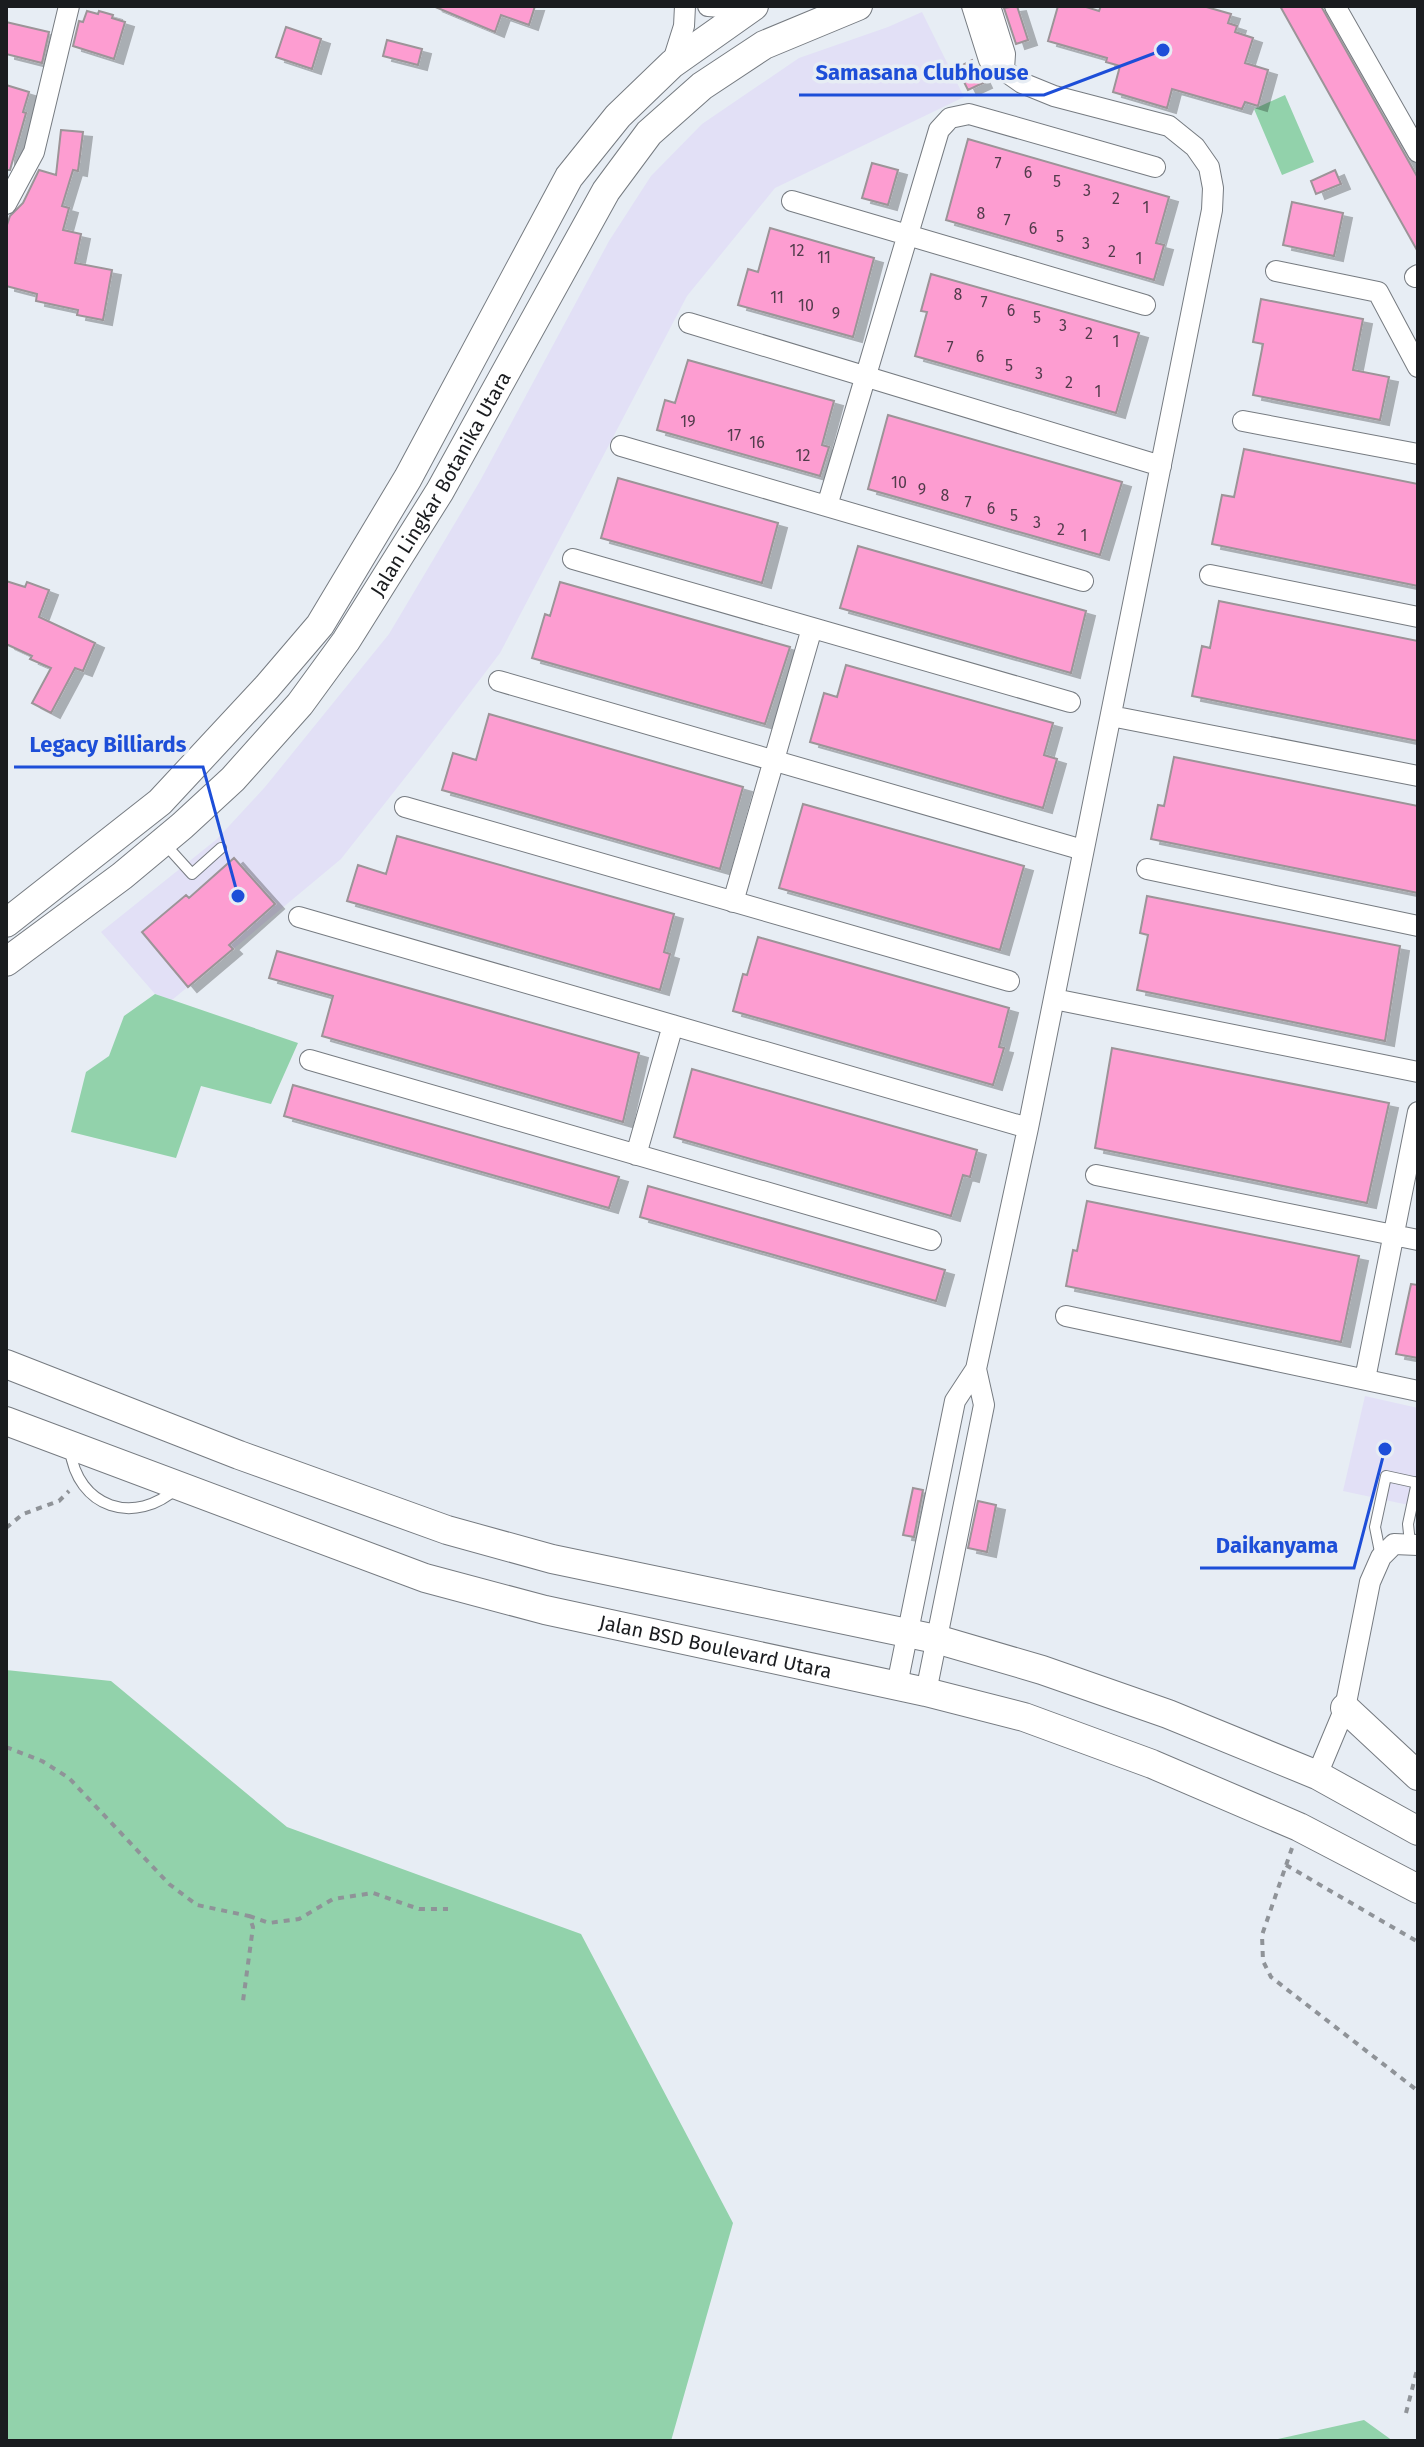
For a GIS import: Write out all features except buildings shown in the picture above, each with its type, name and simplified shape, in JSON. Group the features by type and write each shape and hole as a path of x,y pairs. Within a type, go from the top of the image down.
{"main road":[{"name":"Jalan Lingkar Botanika Utara","path":"6,962 122,876 163,841 233,779 300,704 346,641 440,491 606,191 649,133 702,86 764,45 858,6"},
{"name":"Jalan Lingkar Botanika Utara","path":"6,923 160,802 320,625 380,526 569,177 618,116 672,64 751,7"},
{"path":"380,526 408,542"},
{"path":"6,1364 239,1455 447,1530 552,1559 936,1639 1042,1670 1168,1714 1317,1775 1418,1831"},
{"name":"Jalan BSD Boulevard Utara","path":"6,1421 425,1578 545,1610 897,1685 1024,1717 1152,1764 1299,1827 1418,1889"},
{"path":"1345,1708 1418,1776"}],"street":[{"path":"6,204 34,152 69,6"},
{"path":"672,64 684,26 685,6"},
{"path":"708,6 751,7"},
{"path":"897,1685 955,1401 976,1369 1028,1128 1212,210 1213,188 1209,167 1195,147 1169,126 1054,96 1022,83 989,60 972,6"},
{"path":"990,6 1005,54 1004,69"},
{"path":"1345,9 1415,142"},
{"path":"827,506 939,130 950,118 969,114 1155,167"},
{"path":"792,201 1145,305"},
{"path":"1276,271 1378,292 1418,367"},
{"path":"689,323 1161,466"},
{"path":"1243,421 1418,454"},
{"path":"621,446 1083,581"},
{"path":"573,559 1070,702"},
{"path":"1210,575 1418,617"},
{"path":"733,902 812,628"},
{"path":"499,681 1083,850"},
{"path":"1111,716 1418,776"},
{"path":"405,807 1009,981"},
{"path":"1147,869 1418,926"},
{"path":"299,917 1028,1128"},
{"path":"1054,999 1418,1072"},
{"path":"636,1155 673,1025"},
{"path":"310,1060 931,1240"},
{"path":"1365,1379 1418,1112"},
{"path":"1096,1175 1418,1240"},
{"path":"1066,1316 1418,1391"},
{"path":"926,1692 984,1405 976,1369"},
{"path":"943,1456 972,1463"},
{"path":"1317,1775 1345,1708 1370,1582 1381,1557 1394,1544 1414,1544"}],"lane":[{"path":"163,841 192,874 221,848"},
{"path":"70,1444 72,1463 80,1481 92,1495 109,1505 128,1509 147,1507 165,1499 179,1486"},
{"path":"1381,1557 1375,1527 1386,1476 1418,1482 1408,1524 1414,1544"}],"path":[{"path":"6,1528 23,1514 59,1501 80,1481"},
{"path":"6,1747 42,1761 69,1778 169,1884 197,1905 269,1923 299,1919 333,1899 373,1893 419,1909 448,1909"},
{"path":"1418,1942 1286,1865 1269,1910 1261,1946 1263,1961 1271,1977 1418,2091"},
{"path":"243,2001 253,1927 249,1916"},
{"path":"1406,2413 1418,2366"}],"shaded area":[{"path":"922,12 964,97 775,188 687,296 500,653 419,760 341,859 172,1000 155,994 101,932 217,839 265,787 389,634 480,481 609,241 651,176 702,124 799,58"},
{"path":"1365,1396 1418,1408 1418,1507 1343,1491"}],"green space":[{"path":"1285,95 1314,162 1282,175 1254,109"},
{"path":"155,994 298,1043 271,1104 201,1086 176,1158 71,1132 86,1072 109,1056 124,1016"},
{"path":"6,1670 111,1681 287,1827 581,1934 733,2223 671,2441 6,2441"},
{"path":"1364,2420 1393,2441 1269,2441"}],"place":[{"name":"Samasana Clubhouse","path":"1163,50"},
{"name":"Legacy Billiards","path":"238,896"},
{"name":"Daikanyama","path":"1385,1449"}]}
